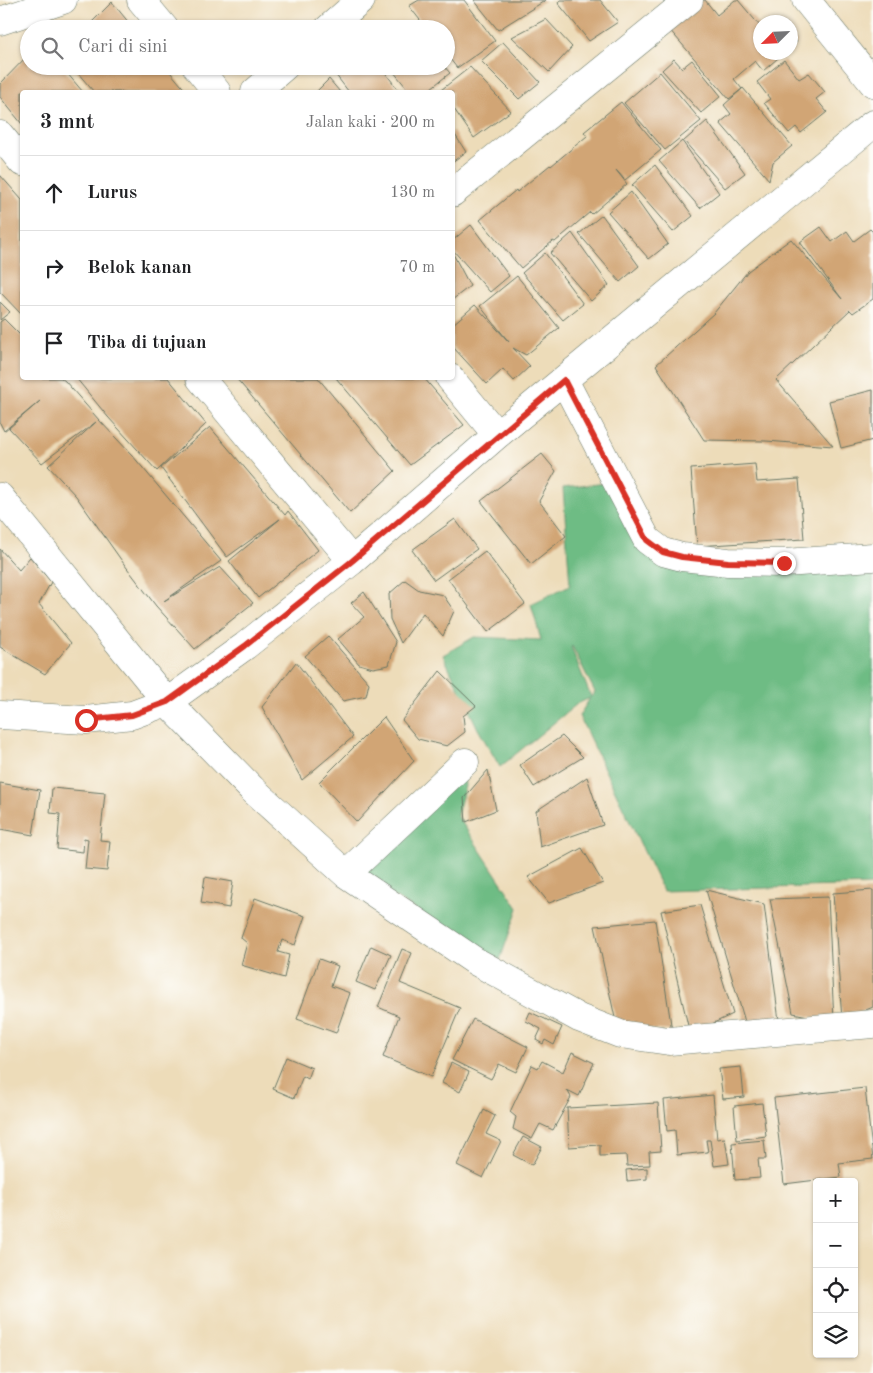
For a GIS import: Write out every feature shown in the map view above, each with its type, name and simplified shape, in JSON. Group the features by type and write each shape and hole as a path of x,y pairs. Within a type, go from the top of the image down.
{"street":[{"path":"0,22 62,0"},
{"path":"141,0 157,20"},
{"path":"338,20 361,0"},
{"path":"455,191 689,0"},
{"path":"806,0 873,83"},
{"path":"203,75 215,90"},
{"path":"257,90 275,75"},
{"path":"0,715 86,720 132,715 167,702 245,646 352,561 497,435 873,124"},
{"path":"0,135 20,160"},
{"path":"202,380 352,561"},
{"path":"452,380 497,435"},
{"path":"564,380 647,540 663,552 682,557 718,561 784,563 873,557"},
{"path":"0,497 167,702 252,789 346,874 475,961 579,1018 620,1034 669,1040 873,1024"},
{"path":"346,874 465,762"}],"green space":[{"path":"606,483 667,566 873,564 873,885 663,891 579,716 590,698 577,704 500,767 478,729 443,655 474,637 541,640 531,604 570,585 563,488","holes":["572,646 595,692 591,697"]},
{"path":"464,776 465,786 457,815 518,908 500,960 359,876"}],"building":[{"path":"419,0 464,0 495,41 457,68 455,65 455,20 420,20 409,6"},
{"path":"474,0 546,0 498,30"},
{"path":"560,0 600,0 618,22 589,41 558,3"},
{"path":"703,0 717,15 735,0 738,0 753,18 753,60 776,60 763,71 755,61 734,79 742,89 729,99 669,29"},
{"path":"112,2 127,20 94,20"},
{"path":"546,19 572,47 549,72 512,37"},
{"path":"503,42 540,82 519,99 481,61"},
{"path":"674,59 682,68 692,60 721,96 701,113 662,70"},
{"path":"784,60 799,79 809,73 825,92 816,99 827,112 801,133 796,127 789,133 764,103 770,99 757,82"},
{"path":"20,63 20,75 69,75 81,90 20,90 20,122 0,97 0,84"},
{"path":"470,67 511,111 474,138 455,110 455,90 441,90"},
{"path":"660,72 701,121 665,150 624,103"},
{"path":"80,75 173,75 185,90 92,90"},
{"path":"336,75 387,75 398,90 347,90"},
{"path":"396,75 447,75 429,90 408,90"},
{"path":"329,79 338,90 318,90"},
{"path":"743,88 792,146 773,162 769,180 720,123 731,114 724,105"},
{"path":"621,102 661,150 625,180 616,170 627,184 592,214 590,212 521,268 480,220 587,136 584,132"},
{"path":"707,121 745,173 725,188 684,141"},
{"path":"455,135 466,152 455,160"},
{"path":"682,141 719,193 700,208 659,161"},
{"path":"655,165 693,216 673,232 632,185"},
{"path":"0,175 20,198 20,313 0,292"},
{"path":"631,192 668,244 649,259 608,212"},
{"path":"602,215 639,266 620,282 579,234"},
{"path":"471,225 509,276 490,292 455,252 455,238"},
{"path":"821,227 832,242 847,231 854,241 870,229 873,232 873,299 853,313 850,310 776,380 833,446 766,441 704,440 656,365 714,313 748,271 791,239 842,299 800,242"},
{"path":"572,233 609,285 591,301 550,253"},
{"path":"545,253 583,304 563,320 522,273"},
{"path":"455,258 470,286 455,298"},
{"path":"517,276 559,328 526,355 513,348 530,366 514,381 503,369 487,384 455,349 455,322 475,305 509,342 480,306"},
{"path":"0,302 10,312 0,320"},
{"path":"4,319 20,335 20,380 65,381 132,455 221,561 164,601 220,567 253,603 195,649 156,606 76,496 48,466 96,422 42,463 9,428 40,401 4,431 0,423 0,322"},
{"path":"78,380 170,380 206,424 157,471"},
{"path":"238,380 320,380 395,471 350,513"},
{"path":"338,380 426,380 464,425 410,465"},
{"path":"873,390 873,440 841,448 829,401"},
{"path":"210,427 285,515 288,511 318,550 258,598 229,561 280,519 227,557 161,468"},
{"path":"542,454 556,471 539,501 566,536 531,564 481,501"},
{"path":"755,464 757,482 799,479 804,539 697,546 691,469"},
{"path":"455,519 477,549 434,580 412,550"},
{"path":"0,549 19,570 30,557 51,582 39,604 71,643 45,674 0,647"},
{"path":"485,551 525,604 488,632 448,579"},
{"path":"405,580 419,590 443,595 454,611 443,636 423,613 401,643 390,619 389,594"},
{"path":"364,592 396,642 389,665 373,668 359,664 338,639 364,617 351,603"},
{"path":"328,636 369,683 366,696 343,701 305,656"},
{"path":"296,662 353,737 302,780 262,707"},
{"path":"440,671 476,706 463,716 465,732 447,746 418,739 402,720"},
{"path":"384,717 414,761 357,822 319,782"},
{"path":"562,736 583,757 534,787 520,765"},
{"path":"488,770 496,810 466,822 464,798"},
{"path":"587,777 603,825 540,847 536,811"},
{"path":"0,783 40,790 33,835 0,829"},
{"path":"52,788 105,793 100,840 110,841 107,871 85,869 88,839 84,838 83,852 57,849 60,814 50,813"},
{"path":"582,848 603,883 549,903 528,877"},
{"path":"205,877 233,882 229,908 201,903"},
{"path":"706,890 764,904 779,1021 746,1025"},
{"path":"873,890 873,1007 842,1020 833,893"},
{"path":"828,897 834,1021 793,1013 770,899"},
{"path":"255,898 305,916 295,945 282,940 278,952 289,955 284,978 241,965 247,943 241,938"},
{"path":"700,905 733,1014 690,1034 661,911"},
{"path":"655,920 672,1031 617,1027 595,926"},
{"path":"371,946 391,955 375,990 356,982"},
{"path":"402,949 412,953 400,983 460,1008 431,1077 383,1057 399,1016 378,1007"},
{"path":"319,959 338,966 331,986 350,993 336,1033 297,1019"},
{"path":"530,1012 562,1027 554,1045 545,1040 543,1044 536,1040 541,1029 526,1021"},
{"path":"473,1019 528,1047 516,1072 499,1064 491,1079 452,1060"},
{"path":"572,1052 594,1063 579,1096 567,1090 571,1097 553,1130 540,1124 532,1139 513,1129 516,1117 510,1112 532,1065 538,1068 542,1061 563,1072"},
{"path":"286,1057 312,1068 308,1079 303,1076 294,1098 273,1089"},
{"path":"451,1063 469,1072 460,1092 442,1083"},
{"path":"741,1067 744,1097 723,1099 719,1069"},
{"path":"865,1088 873,1159 839,1163 841,1177 813,1178 813,1180 784,1184 774,1098"},
{"path":"713,1095 717,1139 725,1138 729,1164 714,1166 710,1140 706,1140 708,1152 677,1155 675,1130 667,1131 664,1100"},
{"path":"658,1103 661,1151 649,1152 650,1165 627,1166 626,1155 600,1156 600,1145 569,1147 567,1108"},
{"path":"762,1103 766,1136 737,1140 734,1106"},
{"path":"484,1110 495,1116 486,1134 501,1141 483,1178 457,1165"},
{"path":"523,1137 542,1147 532,1165 513,1155"},
{"path":"764,1140 766,1159 758,1159 760,1178 735,1180 732,1143"},
{"path":"647,1168 647,1179 627,1181 626,1170"}],"route":[{"path":"86,720 132,715 167,702 245,646 352,561 497,435 564,380 647,540 663,552 682,557 728,562 784,563"}]}
